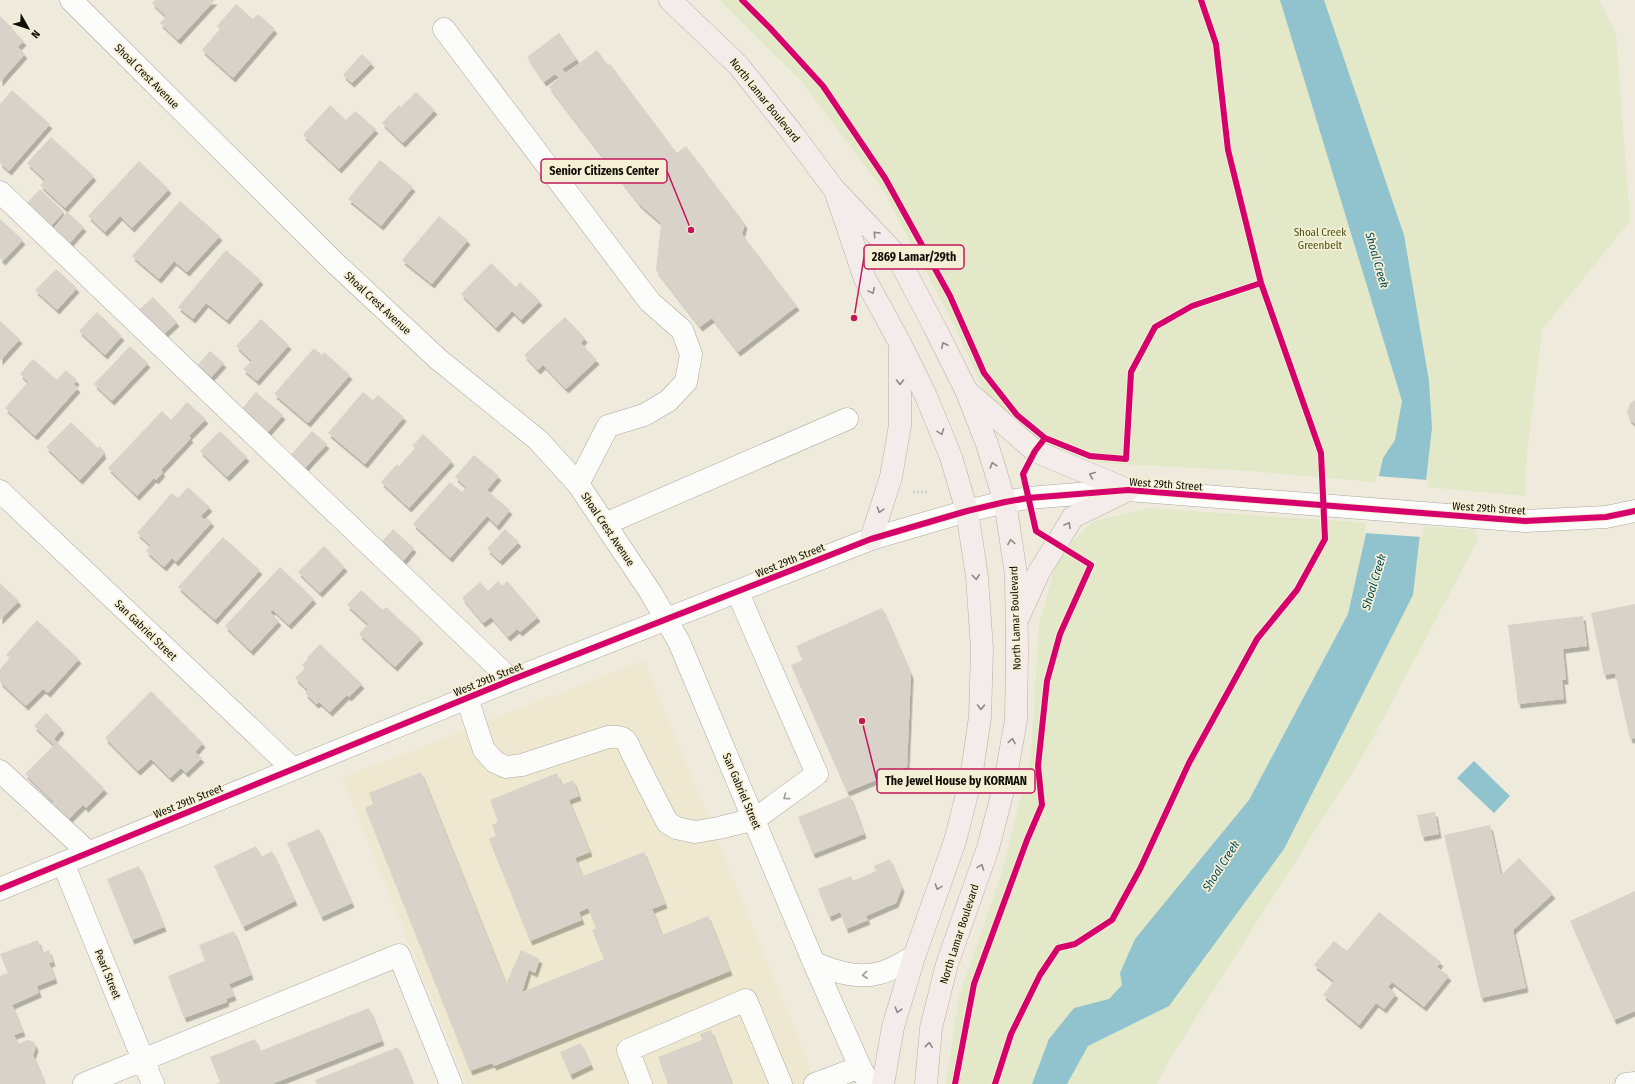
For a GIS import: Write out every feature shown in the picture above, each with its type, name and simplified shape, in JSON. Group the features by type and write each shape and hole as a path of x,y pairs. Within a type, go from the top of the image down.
{"main road":[{"name":"North Lamar Boulevard","path":"670,0 738,65 794,134 834,189 897,256 966,390 987,444 1005,502 1016,574 1016,720 1004,787 988,848 947,964 931,1028 926,1084"},
{"name":"North Lamar Boulevard","path":"834,189 865,279 900,343 930,406 950,457 967,511 977,578 982,649 980,718 971,778 955,841 914,957 893,1027 883,1084"},
{"path":"871,539 891,477 900,425 900,343"},
{"path":"966,390 1035,451 1128,490"},
{"path":"1016,622 1039,572 1073,517 1128,490"}],"street":[{"name":"Shoal Crest Avenue","path":"71,0 334,262 438,359 538,440 578,484 668,620"},
{"path":"444,30 650,302 682,330 691,354 686,382 668,401 644,415 608,426 578,484"},
{"path":"0,192 512,680"},
{"path":"605,524 847,419"},
{"name":"West 29th Street","path":"0,889 467,698 871,539 967,511 1005,502 1028,498 1128,490 1525,521 1606,517 1635,511"},
{"name":"San Gabriel Street","path":"0,491 293,769"},
{"path":"467,698 484,750 495,762 506,767 522,765 608,737 620,736 628,741 631,751 666,822 676,828 695,832 708,831 755,819 816,774 738,592"},
{"name":"San Gabriel Street","path":"668,620 679,642 755,819 814,963 865,1076"},
{"path":"0,771 89,853"},
{"name":"Pearl Street","path":"63,863 153,1084"},
{"path":"84,1084 399,955 452,1084"},
{"path":"814,963 839,973 860,976 881,973 914,957"},
{"path":"641,1084 628,1050 746,1000 781,1084"},
{"path":"815,1084 865,1076"},
{"path":"1626,1084 1635,1083"}],"path":[{"path":"912,492 928,492"}],"shaded area":[{"path":"644,660 817,1084 467,1084 342,778"}],"green space":[{"name":"Shoal Creek Greenbelt","path":"719,0 1599,0 1616,34 1630,221 1542,330 1527,456 1525,496 1251,471 1101,463 1058,450 1015,428 990,404 954,325 883,190 802,82"},
{"path":"1148,508 1476,530 1477,542 1367,749 1171,1057 1157,1084 946,1084 959,996 1003,870 1031,756 1039,624 1058,556 1092,522"}],"water":[{"name":"Shoal Creek","path":"1280,0 1324,0 1404,235 1429,381 1432,428 1413,595 1284,849 1169,1006 1088,1046 1067,1084 1032,1084 1049,1039 1074,1008 1109,999 1122,985 1120,973 1135,939 1249,800 1348,614 1383,458 1395,440 1402,401"},
{"path":"1474,761 1510,796 1494,813 1457,778"}],"pier":[{"path":"1377,476 1428,480 1422,537 1364,533"}],"building":[{"path":"155,0 215,0 178,40 160,23 166,16 152,3"},
{"path":"236,4 253,19 258,14 275,29 233,78 202,50 220,29 217,26"},
{"path":"0,16 24,41 18,47 25,54 0,82"},
{"path":"559,33 577,59 562,69 566,73 597,50 608,65 610,64 677,153 686,146 745,224 742,234 797,306 738,352 712,318 700,327 656,270 661,223 639,204 549,87 559,78 555,74 544,82 527,57"},
{"path":"362,54 372,63 352,83 343,75"},
{"path":"12,90 50,124 9,171 0,163 0,104"},
{"path":"416,92 435,110 403,143 382,123 399,105 401,107"},
{"path":"330,105 346,120 355,111 376,129 339,169 303,135"},
{"path":"51,137 94,176 65,208 40,185 45,180 27,163"},
{"path":"380,160 413,187 381,226 348,199"},
{"path":"139,161 169,189 132,228 120,216 105,232 88,216"},
{"path":"40,189 64,212 50,227 26,204"},
{"path":"180,201 220,236 187,272 174,261 159,279 132,256"},
{"path":"67,212 84,227 68,245 52,230"},
{"path":"439,216 468,240 432,284 402,260"},
{"path":"0,219 23,240 3,261 0,258"},
{"path":"226,250 261,280 227,320 206,303 193,319 178,307"},
{"path":"491,263 516,287 520,282 540,301 521,320 512,311 496,328 461,294"},
{"path":"56,269 77,288 57,310 35,290"},
{"path":"153,297 177,322 161,337 137,312"},
{"path":"97,312 122,336 105,355 79,331"},
{"path":"565,317 585,338 581,343 597,360 566,389 543,365 538,370 524,355"},
{"path":"261,319 289,345 257,381 243,369 252,361 236,346"},
{"path":"0,321 20,339 0,361"},
{"path":"130,346 148,363 112,401 94,384"},
{"path":"314,348 322,355 324,352 350,375 308,423 274,394"},
{"path":"210,351 224,363 206,383 192,371"},
{"path":"33,359 57,380 66,370 77,380 74,384 78,388 35,436 5,408 28,382 20,374"},
{"path":"256,392 283,415 267,433 241,410"},
{"path":"363,392 373,400 378,395 404,417 365,464 328,433"},
{"path":"1635,400 1635,424 1629,419 1627,412 1630,403"},
{"path":"187,402 206,419 189,436 191,438 161,470 163,472 156,480 154,478 137,496 108,468 162,411 171,420"},
{"path":"71,422 98,448 100,446 104,454 80,480 46,447"},
{"path":"220,431 247,457 227,477 200,451"},
{"path":"312,431 327,444 303,470 289,457"},
{"path":"423,434 452,461 409,508 381,482 397,464 399,466 415,448 412,446"},
{"path":"474,455 499,476 487,490 510,510 497,526 487,516 450,558 413,524 450,482 462,492 466,487 455,477"},
{"path":"188,487 210,507 201,516 205,521 207,518 212,522 176,562 172,558 164,567 146,551 151,546 137,533 172,493 178,498"},
{"path":"393,529 414,548 399,566 377,547"},
{"path":"505,529 519,542 500,561 487,549"},
{"path":"223,537 260,570 215,620 178,587"},
{"path":"324,546 345,567 320,593 298,572"},
{"path":"280,567 314,599 289,625 273,610 270,612 279,621 251,651 225,626"},
{"path":"498,581 502,586 507,581 538,617 520,632 517,629 508,637 491,617 483,623 462,598 480,582 488,591"},
{"path":"0,583 19,601 0,620"},
{"path":"361,590 383,610 386,607 421,639 395,667 359,634 368,624 347,605"},
{"path":"1635,604 1635,738 1630,739 1615,673 1604,675 1591,613"},
{"path":"882,608 911,674 907,767 847,792 791,665 803,660 796,646"},
{"path":"1583,616 1587,646 1563,649 1566,680 1562,680 1564,699 1518,704 1508,625"},
{"path":"37,620 79,659 48,693 43,689 26,706 0,682 0,669 10,658 6,655"},
{"path":"320,644 362,684 349,697 347,695 330,712 319,702 316,704 305,693 308,690 295,678 305,668 302,665 308,659 307,658"},
{"path":"151,691 203,743 195,752 202,758 186,773 181,768 170,778 151,759 138,771 105,738"},
{"path":"46,713 62,729 54,739 105,789 86,808 83,805 65,823 50,807 54,802 25,774 54,745 34,726"},
{"path":"421,772 506,984 521,950 540,959 535,973 529,970 522,992 604,959 592,930 596,928 588,908 579,912 582,920 530,941 489,839 496,836 492,825 498,822 490,800 557,773 562,785 573,780 579,796 569,800 590,852 575,858 583,876 644,852 665,904 652,909 662,935 708,916 730,971 494,1066 492,1063 470,1071 365,808 373,804 369,793"},
{"path":"850,796 864,834 813,854 798,817"},
{"path":"1435,812 1439,834 1422,837 1417,815"},
{"path":"1490,825 1501,875 1519,858 1553,894 1513,930 1526,988 1481,998 1444,835"},
{"path":"319,829 352,903 321,917 287,843"},
{"path":"256,846 261,857 272,851 295,901 243,927 214,866"},
{"path":"890,859 902,888 896,903 866,916 868,920 846,929 840,912 829,917 818,889 851,876 853,881 876,871 874,866"},
{"path":"139,866 164,927 132,940 107,879"},
{"path":"1635,891 1635,1011 1614,1020 1570,921"},
{"path":"1379,912 1441,962 1437,967 1449,976 1424,1007 1392,982 1388,987 1396,994 1384,1009 1376,1003 1359,1025 1323,995 1334,981 1314,965 1334,941 1347,951"},
{"path":"234,931 251,975 229,984 234,996 226,999 227,1002 184,1018 168,976 205,961 199,945"},
{"path":"38,940 42,953 49,950 53,962 49,963 55,979 37,986 39,993 12,1005 23,1032 14,1035 18,1044 28,1040 34,1042 36,1047 33,1055 45,1084 0,1084 0,976 8,973 0,954"},
{"path":"369,1008 382,1041 272,1084 216,1084 220,1082 210,1057 255,1039 260,1051"},
{"path":"711,1030 732,1084 668,1084 658,1057 702,1040 700,1034"},
{"path":"581,1043 591,1065 570,1075 560,1052"},
{"path":"398,1047 413,1084 317,1084 315,1080"}],"cycle path":[{"path":"742,0 823,86 885,178 950,296 984,373 1017,415 1045,438 1035,451 1023,474 1036,531 1091,565 1060,634 1047,681 1038,766 1042,805 1027,840 974,984 955,1084"},
{"path":"995,1084 1011,1034 1040,975 1058,948 1075,944 1112,920 1140,869 1189,763 1257,639 1297,590 1325,539 1321,453 1261,283 1228,150 1216,44 1201,0"},
{"path":"1045,438 1090,456 1126,459 1131,372 1155,327 1192,306 1261,283"},
{"path":"0,889 511,680 871,539 967,511 1005,502 1028,498 1128,490 1525,521 1606,517 1635,511"}],"place":[{"name":"Senior Citizens Center","path":"691,230"},
{"name":"2869 Lamar/29th","path":"854,318"},
{"name":"The Jewel House by KORMAN","path":"862,721"}]}
